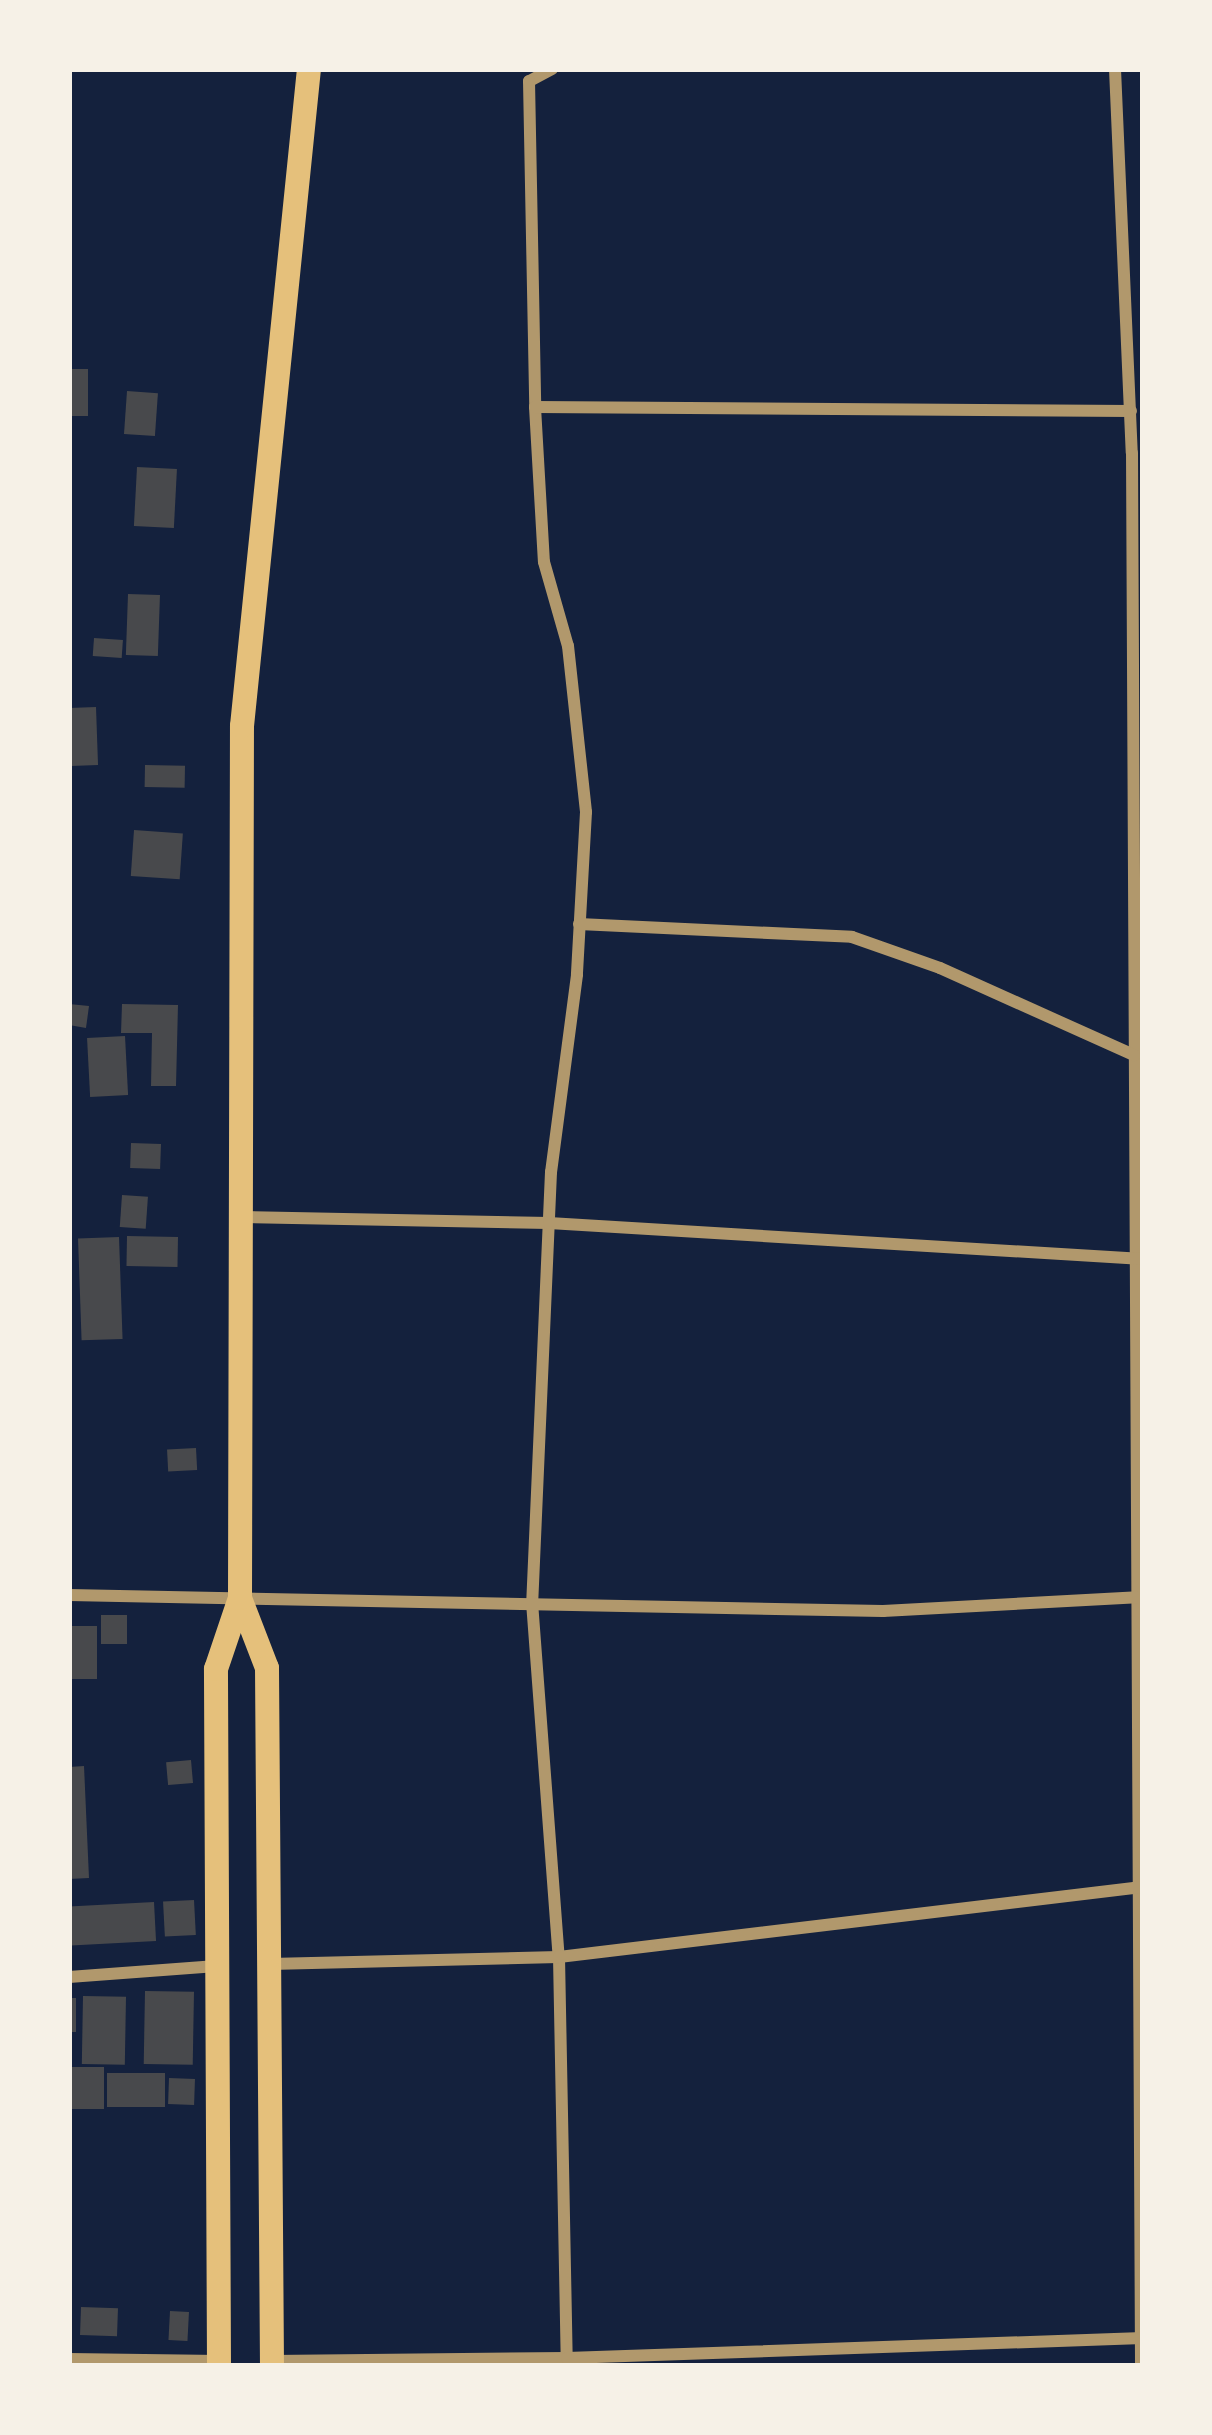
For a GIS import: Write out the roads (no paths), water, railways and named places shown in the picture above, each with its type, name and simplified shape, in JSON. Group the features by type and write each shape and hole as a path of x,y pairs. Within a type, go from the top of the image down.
{"main road":[{"path":"219,2364 216,1669 240,1598 242,727 309,69"},
{"path":"240,1598 268,1668 272,2364"}],"street":[{"path":"552,69 529,81 535,407 544,562 568,646 586,812 549,1223 532,1602 559,1957 567,2362"},
{"path":"1115,69 1131,411 1139,1259 1141,2366"},
{"path":"1126,262 1143,254"},
{"path":"535,407 1131,411"},
{"path":"579,924 852,938 940,968 1134,1055"},
{"path":"241,1217 549,1223 1139,1259"},
{"path":"69,1595 883,1611 1140,1598"},
{"path":"269,1964 559,1957 1140,1887"},
{"path":"69,1977 218,1966"},
{"path":"272,2364 567,2362 1142,2338"},
{"path":"69,2359 219,2364"}]}
